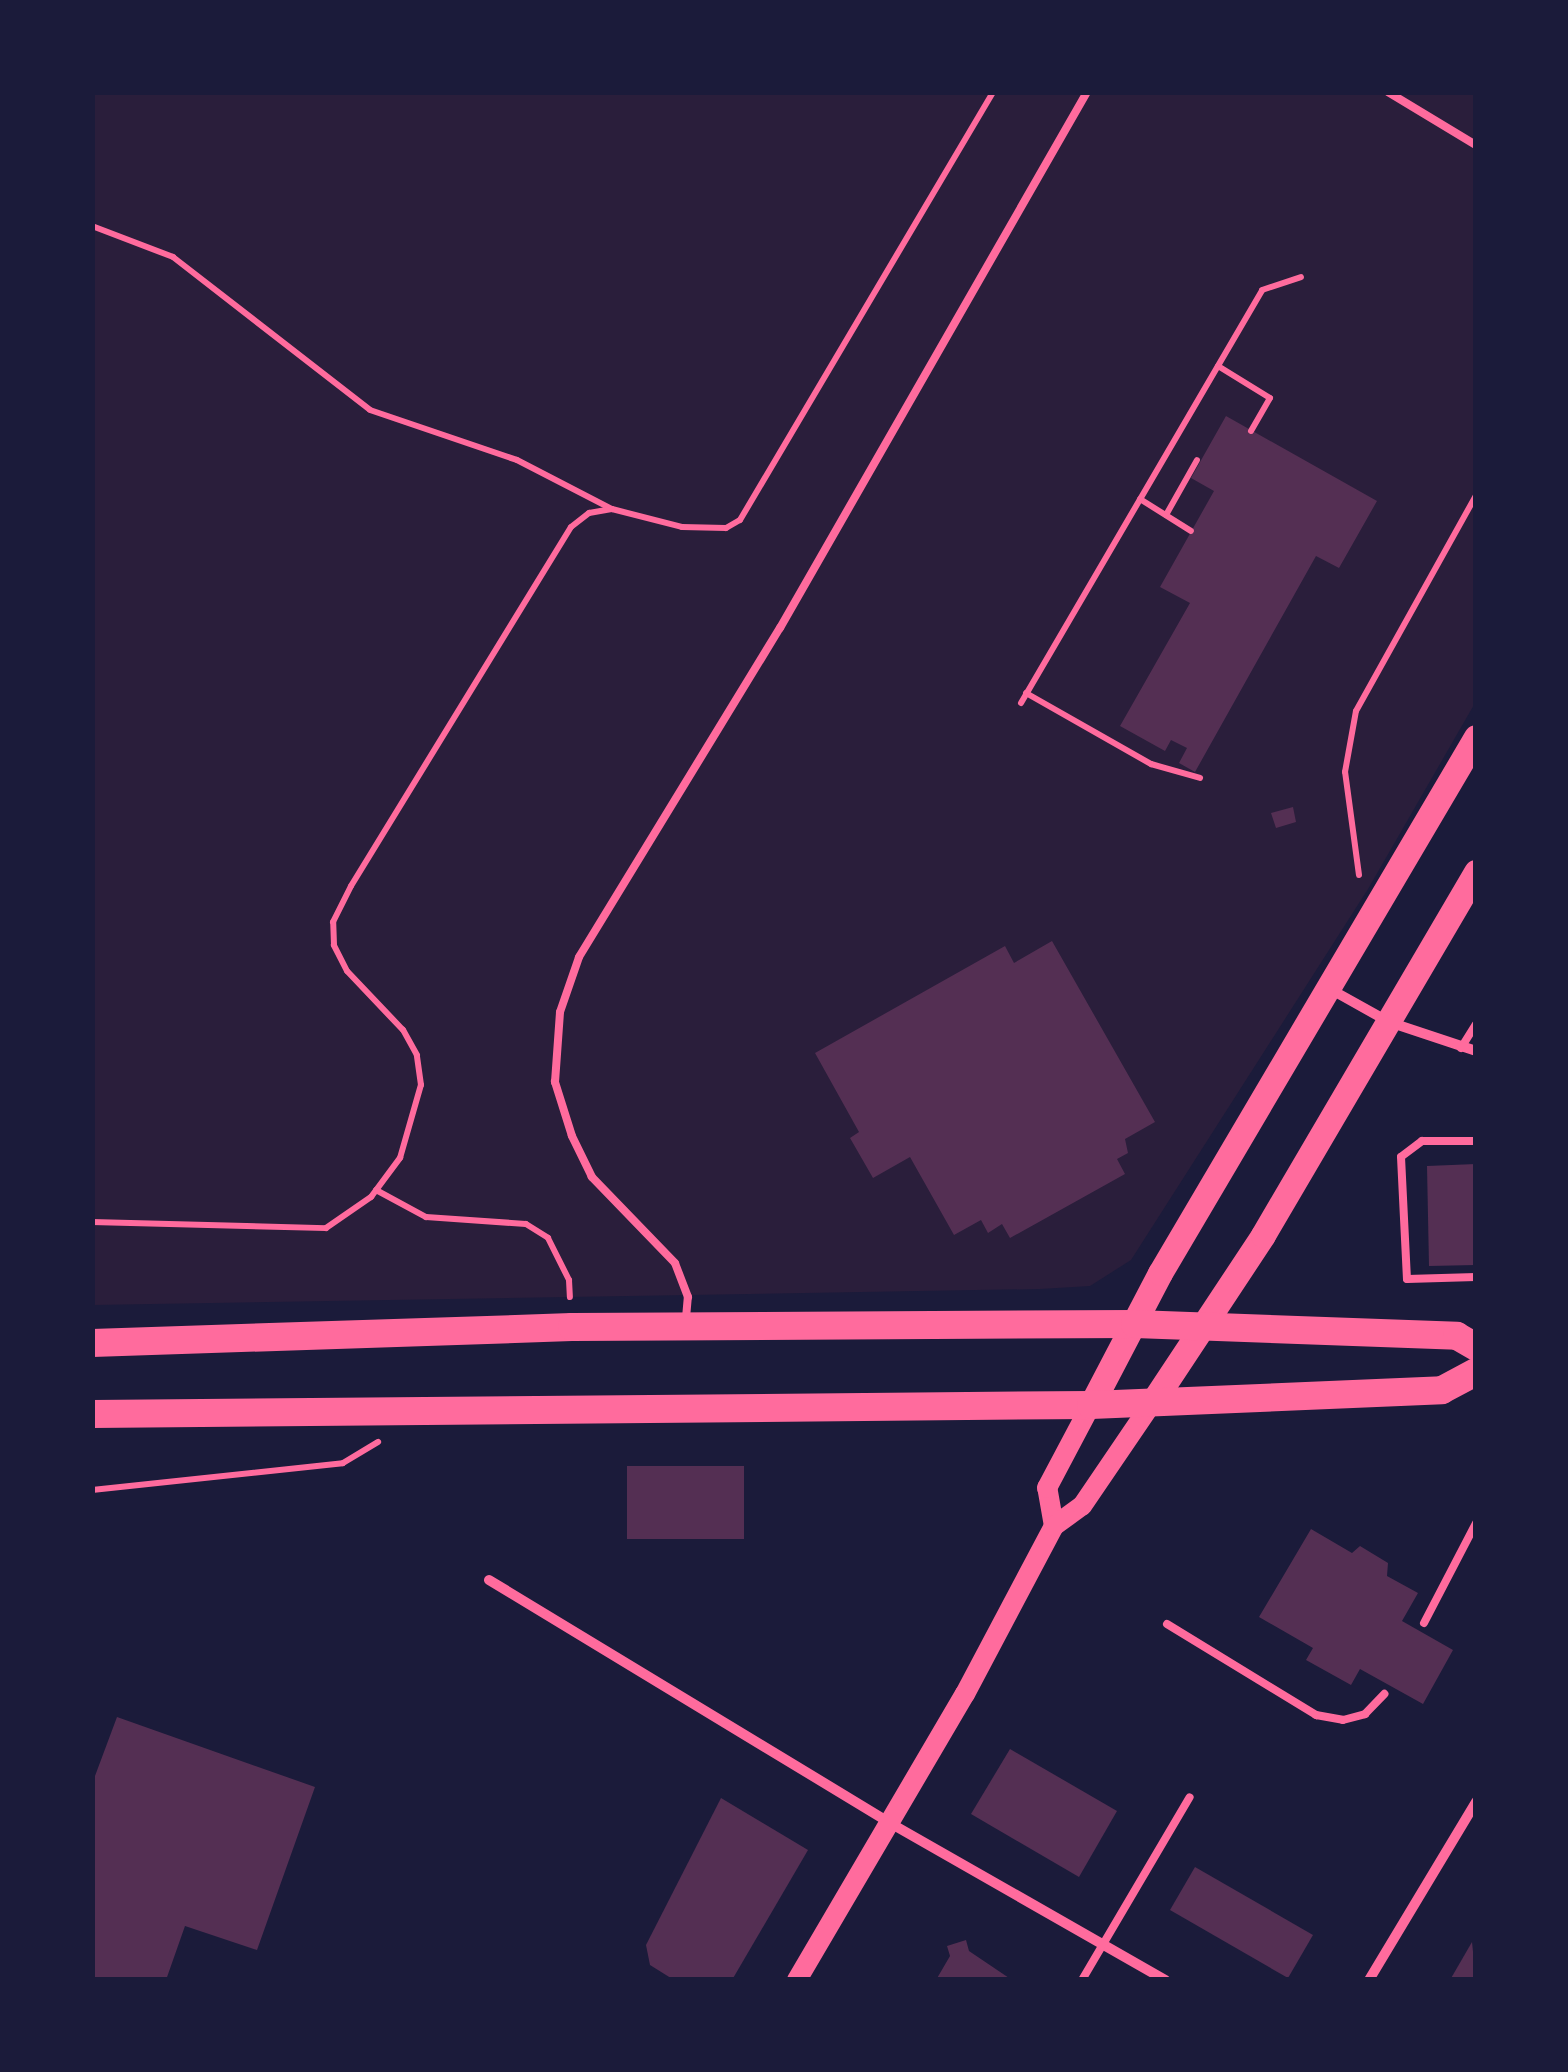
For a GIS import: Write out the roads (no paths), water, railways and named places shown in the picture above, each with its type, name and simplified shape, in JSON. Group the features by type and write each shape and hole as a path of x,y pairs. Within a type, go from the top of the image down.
{"highway":[{"path":"92,1343 686,1325 1134,1324 1457,1336 1476,1348"},
{"path":"92,1414 1091,1405 1442,1390 1476,1372"}],"main road":[{"path":"1054,1526 1047,1488 1134,1324 1476,737"},
{"path":"798,1980 890,1823 1054,1526 1082,1506 1204,1325 1476,872"}],"street":[{"path":"1329,988 1389,1022 1476,1051"},
{"path":"489,1580 890,1823 1165,1980"},
{"path":"1369,1980 1476,1802"}],"lane":[{"path":"686,1325 688,1297 676,1264 592,1177 572,1136 555,1082 560,1012 580,957 780,628 1087,92"},
{"path":"1388,92 1476,145"},
{"path":"1461,1048 1476,1024"},
{"path":"1476,1141 1422,1141 1401,1157 1407,1278 1476,1277"},
{"path":"1424,1623 1476,1523"},
{"path":"1167,1624 1316,1715 1343,1720 1365,1714 1384,1694"},
{"path":"1082,1980 1190,1797"}]}
